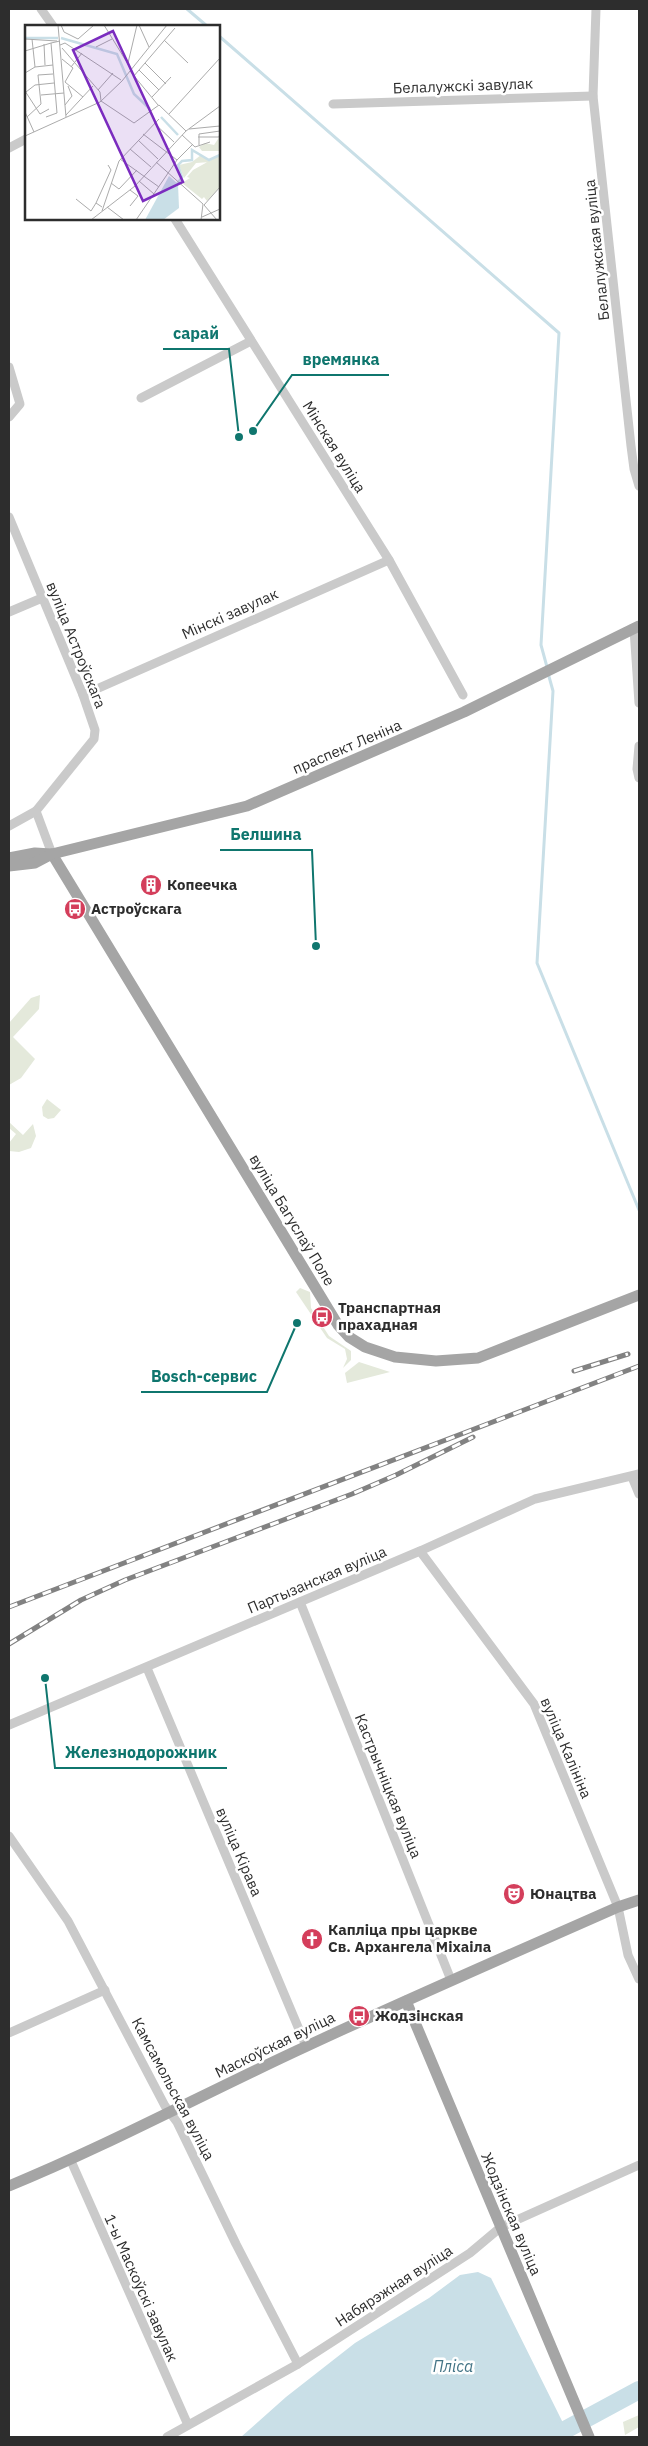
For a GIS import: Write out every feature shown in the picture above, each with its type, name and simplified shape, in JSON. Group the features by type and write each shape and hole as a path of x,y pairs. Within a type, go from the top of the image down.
{"main road":[{"name":"праспект Леніна","path":"9,866 35,863 52,854 247,806 464,712 636,628"},
{"name":"праспект Леніна","path":"9,858 35,853 52,854"},
{"name":"вуліца Багуслаў Поле","path":"52,854 338,1325 349,1337 365,1347 396,1357 436,1361 478,1358 639,1295"},
{"name":"Маскоўская вуліца","path":"9,2186 71,2161 306,2046 451,1980 618,1907 639,1900"},
{"name":"Жодзінская вуліца","path":"406,2001 571,2400 587,2434"}],"street":[{"path":"41,9 52,25"},
{"name":"Белалужская вуліца","path":"596,9 594,96 631,446 634,469 639,486"},
{"name":"Белалужскі завулак","path":"332,104 594,96"},
{"path":"9,148 25,140"},
{"name":"Мінская вуліца","path":"176,220 388,560 463,695"},
{"path":"141,398 251,341"},
{"path":"9,367 20,404 9,417"},
{"name":"вуліца Астроўскага","path":"9,517 83,694 95,730 94,739 36,811"},
{"name":"Мінскі завулак","path":"83,694 388,560"},
{"path":"9,612 42,598"},
{"path":"636,628 639,703"},
{"path":"639,746 637,769 639,778"},
{"path":"9,826 36,811 52,854"},
{"path":"636,1476 639,1494"},
{"name":"Партызанская вуліца","path":"9,1725 420,1551 535,1499 636,1476"},
{"name":"вуліца Калініна","path":"420,1551 534,1704 618,1907 628,1955 639,1979"},
{"name":"Кастрычніцкая вуліца","path":"300,1602 451,1980"},
{"name":"вуліца Кірава","path":"147,1668 306,2046"},
{"name":"Камсамольская вуліца","path":"9,1836 68,1921 170,2113 177,2122 236,2244 298,2364"},
{"path":"9,2033 105,1990"},
{"name":"1-ы Маскоўскі завулак","path":"71,2161 144,2330 188,2425"},
{"name":"Набярэжная вуліца","path":"167,2437 298,2364 470,2253 501,2227 639,2164"}],"shaded area":[{"path":"40,995 39,1009 13,1037 35,1059 21,1078 9,1085 9,1023 31,998"},
{"path":"47,1099 61,1110 54,1118 48,1119 43,1116 42,1107"},
{"path":"9,1122 23,1135 33,1124 36,1136 31,1148 19,1152 9,1151 9,1143 16,1134 9,1128"},
{"path":"300,1288 310,1292 311,1308 329,1336 351,1351 351,1360 343,1368 347,1359 345,1349 327,1338 296,1292"},
{"path":"359,1362 390,1372 347,1383 345,1373"},
{"path":"639,2415 639,2427 625,2435 623,2422"}],"water":[{"name":"Пліса","path":"478,2272 491,2278 570,2437 241,2437 286,2397 355,2343 429,2298 460,2275"}],"waterway":[{"path":"187,9 206,25"},
{"path":"220,37 559,333 541,645 547,667"},
{"path":"548,673 553,691 537,963 639,1210"},
{"name":"Пліса","path":"552,2437 639,2390"}],"railway":[{"path":"574,1371 628,1354"},
{"path":"9,1607 639,1366"},
{"path":"9,1644 81,1600 125,1580 352,1494 396,1475 473,1437"}],"place":[{"name":"времянка","path":"253,431"},
{"name":"сарай","path":"239,437"},
{"name":"Копеечка","path":"151,885"},
{"name":"Астроўскага","path":"75,909"},
{"name":"Белшина","path":"316,946"},
{"name":"Транспартная прахадная","path":"322,1317"},
{"name":"Bosch-сервис","path":"297,1323"},
{"name":"Железнодорожник","path":"45,1678"},
{"name":"Юнацтва","path":"514,1894"},
{"name":"Капліца пры царкве Св. Архангела Міхаіла","path":"312,1939"},
{"name":"Жодзінская","path":"359,2016"}]}
